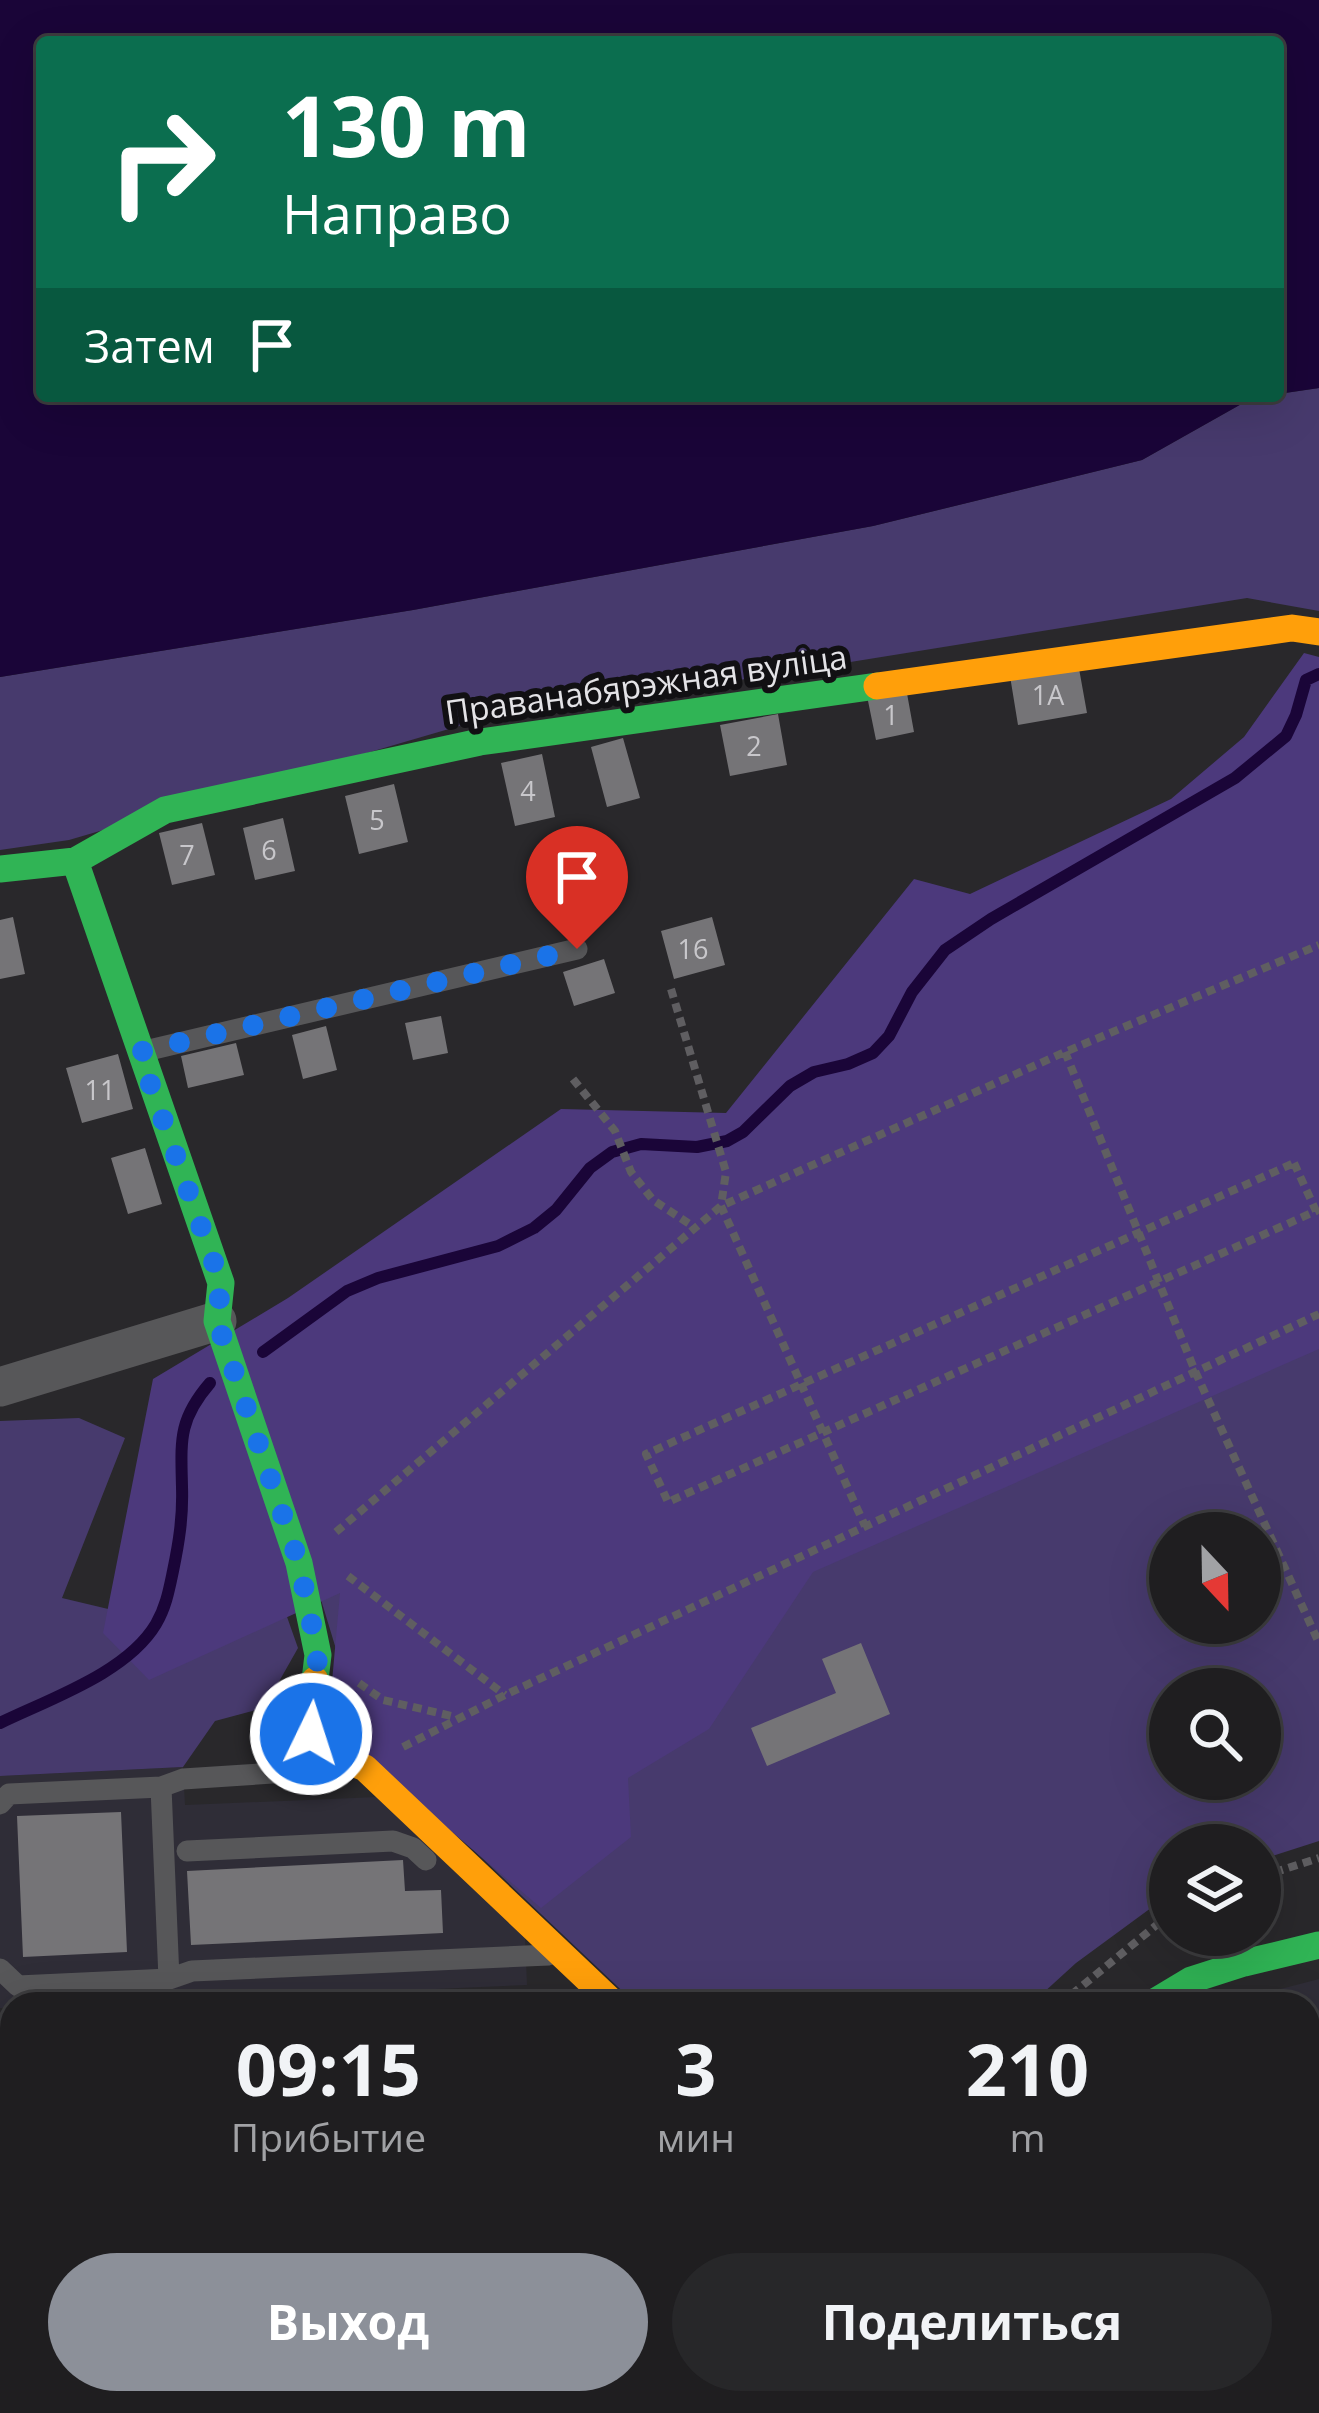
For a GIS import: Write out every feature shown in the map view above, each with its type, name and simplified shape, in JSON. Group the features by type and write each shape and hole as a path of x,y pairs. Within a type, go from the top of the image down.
{"street":[{"name":"Праванабярэжная вуліца","path":"0,869 74,860 165,810 480,742 1292,628 1319,632"},
{"path":"74,860 221,1283 217,1321 306,1557 318,1655 305,1713 311,1734 330,1753 365,1768 602,1992"},
{"path":"0,1388 217,1321"},
{"path":"1171,1992 1191,1980 1244,1963 1319,1945"}],"lane":[{"path":"139,1052 577,949"},
{"path":"0,1804 9,1794 161,1787 183,1779 365,1768"},
{"path":"161,1787 169,1979"},
{"path":"187,1851 393,1841 413,1848 445,1878"},
{"path":"0,1969 18,1986 169,1979 192,1972 505,1948 565,1955"}],"path":[{"path":"505,1695 306,1557 721,1206 1319,945"},
{"path":"671,989 726,1172 721,1206 865,1526"},
{"path":"1065,1052 1195,1371 1319,1643"},
{"path":"573,1078 615,1131 631,1172 653,1200 695,1228"},
{"path":"1294,1163 1316,1211 1158,1282 668,1502 646,1454 1294,1163"},
{"path":"365,1768 505,1695 1319,1315"},
{"path":"318,1655 383,1700 457,1718"},
{"path":"1281,1870 1319,1858"},
{"path":"1075,1992 1149,1931"}],"shaded area":[{"path":"0,0 1319,0 1319,388 1284,393 1284,36 36,36 36,402 1245,402 1142,460 873,526 413,610 0,677"},
{"path":"1319,388 1319,611 1247,598 466,724 69,840 0,850 0,677 413,610 873,526 1142,460 1245,402 1284,402 1284,393"},
{"path":"1304,653 1319,657 1319,1349 813,1572 709,1729 628,1778 631,1837 541,1908 328,1726 340,1593 149,1680 103,1633 153,1379 288,1298 561,1109 726,1113 914,879 970,894 1171,799 1244,737"},
{"path":"1319,921 1319,1841 1281,1853 1281,1824 1149,1824 1149,1909 1044,1992 623,1992 366,1748 302,1537"},
{"path":"212,1404 298,1648 264,1708 215,1721 183,1767 0,1776 0,1421 79,1418 125,1438 62,1598 125,1613"},
{"path":"183,1767 185,1805 377,1797 525,1936 527,1985 368,1992 0,1992 0,1776"},
{"path":"1319,1979 1319,1992 1269,1992"}],"building":[{"path":"1078,663 1087,713 1018,725 1010,676"},
{"path":"906,688 914,732 876,740 867,696"},
{"path":"778,714 787,765 730,776 720,725"},
{"path":"623,738 640,798 607,807 591,747"},
{"path":"542,754 555,817 515,826 501,763"},
{"path":"394,784 408,842 359,854 345,796"},
{"path":"283,818 295,871 255,880 243,828"},
{"path":"202,823 215,875 172,885 159,833"},
{"path":"13,917 25,974 0,979 0,920"},
{"path":"712,917 725,965 674,979 661,931"},
{"path":"604,959 615,993 574,1006 563,972"},
{"path":"441,1016 448,1053 413,1060 405,1023"},
{"path":"326,1026 337,1070 303,1079 292,1035"},
{"path":"236,1043 244,1075 188,1088 181,1056"},
{"path":"118,1054 133,1109 82,1123 66,1068"},
{"path":"145,1148 162,1204 128,1214 111,1158"},
{"path":"861,1643 890,1714 767,1766 751,1728 836,1693 822,1659"},
{"path":"121,1812 127,1952 23,1957 17,1816"},
{"path":"403,1860 405,1891 441,1890 443,1933 191,1945 187,1871"}],"waterway":[{"path":"263,1352 347,1291 378,1278 498,1246 534,1228 556,1210 590,1168 612,1152 641,1144 697,1147 727,1141 743,1132 790,1086 814,1072 873,1053 945,950 1235,778 1286,736 1306,680 1319,674"},
{"path":"0,1723 107,1671 156,1624 167,1598 179,1540 184,1432 192,1408 210,1383"}],"traffic: fast":[{"path":"0,869 75,861 165,810 480,742 877,686"},
{"path":"75,861 221,1283 217,1321 299,1563 318,1655 315,1680"},
{"path":"1171,1992 1191,1980 1244,1963 1319,1945"}],"traffic: slow":[{"path":"877,686 1292,628 1319,632"},
{"path":"315,1680 306,1721 316,1740 365,1768 601,1992"}],"route":[{"path":"311,1734 305,1713 318,1655 299,1563 217,1321 221,1283 139,1052 577,949"}]}
